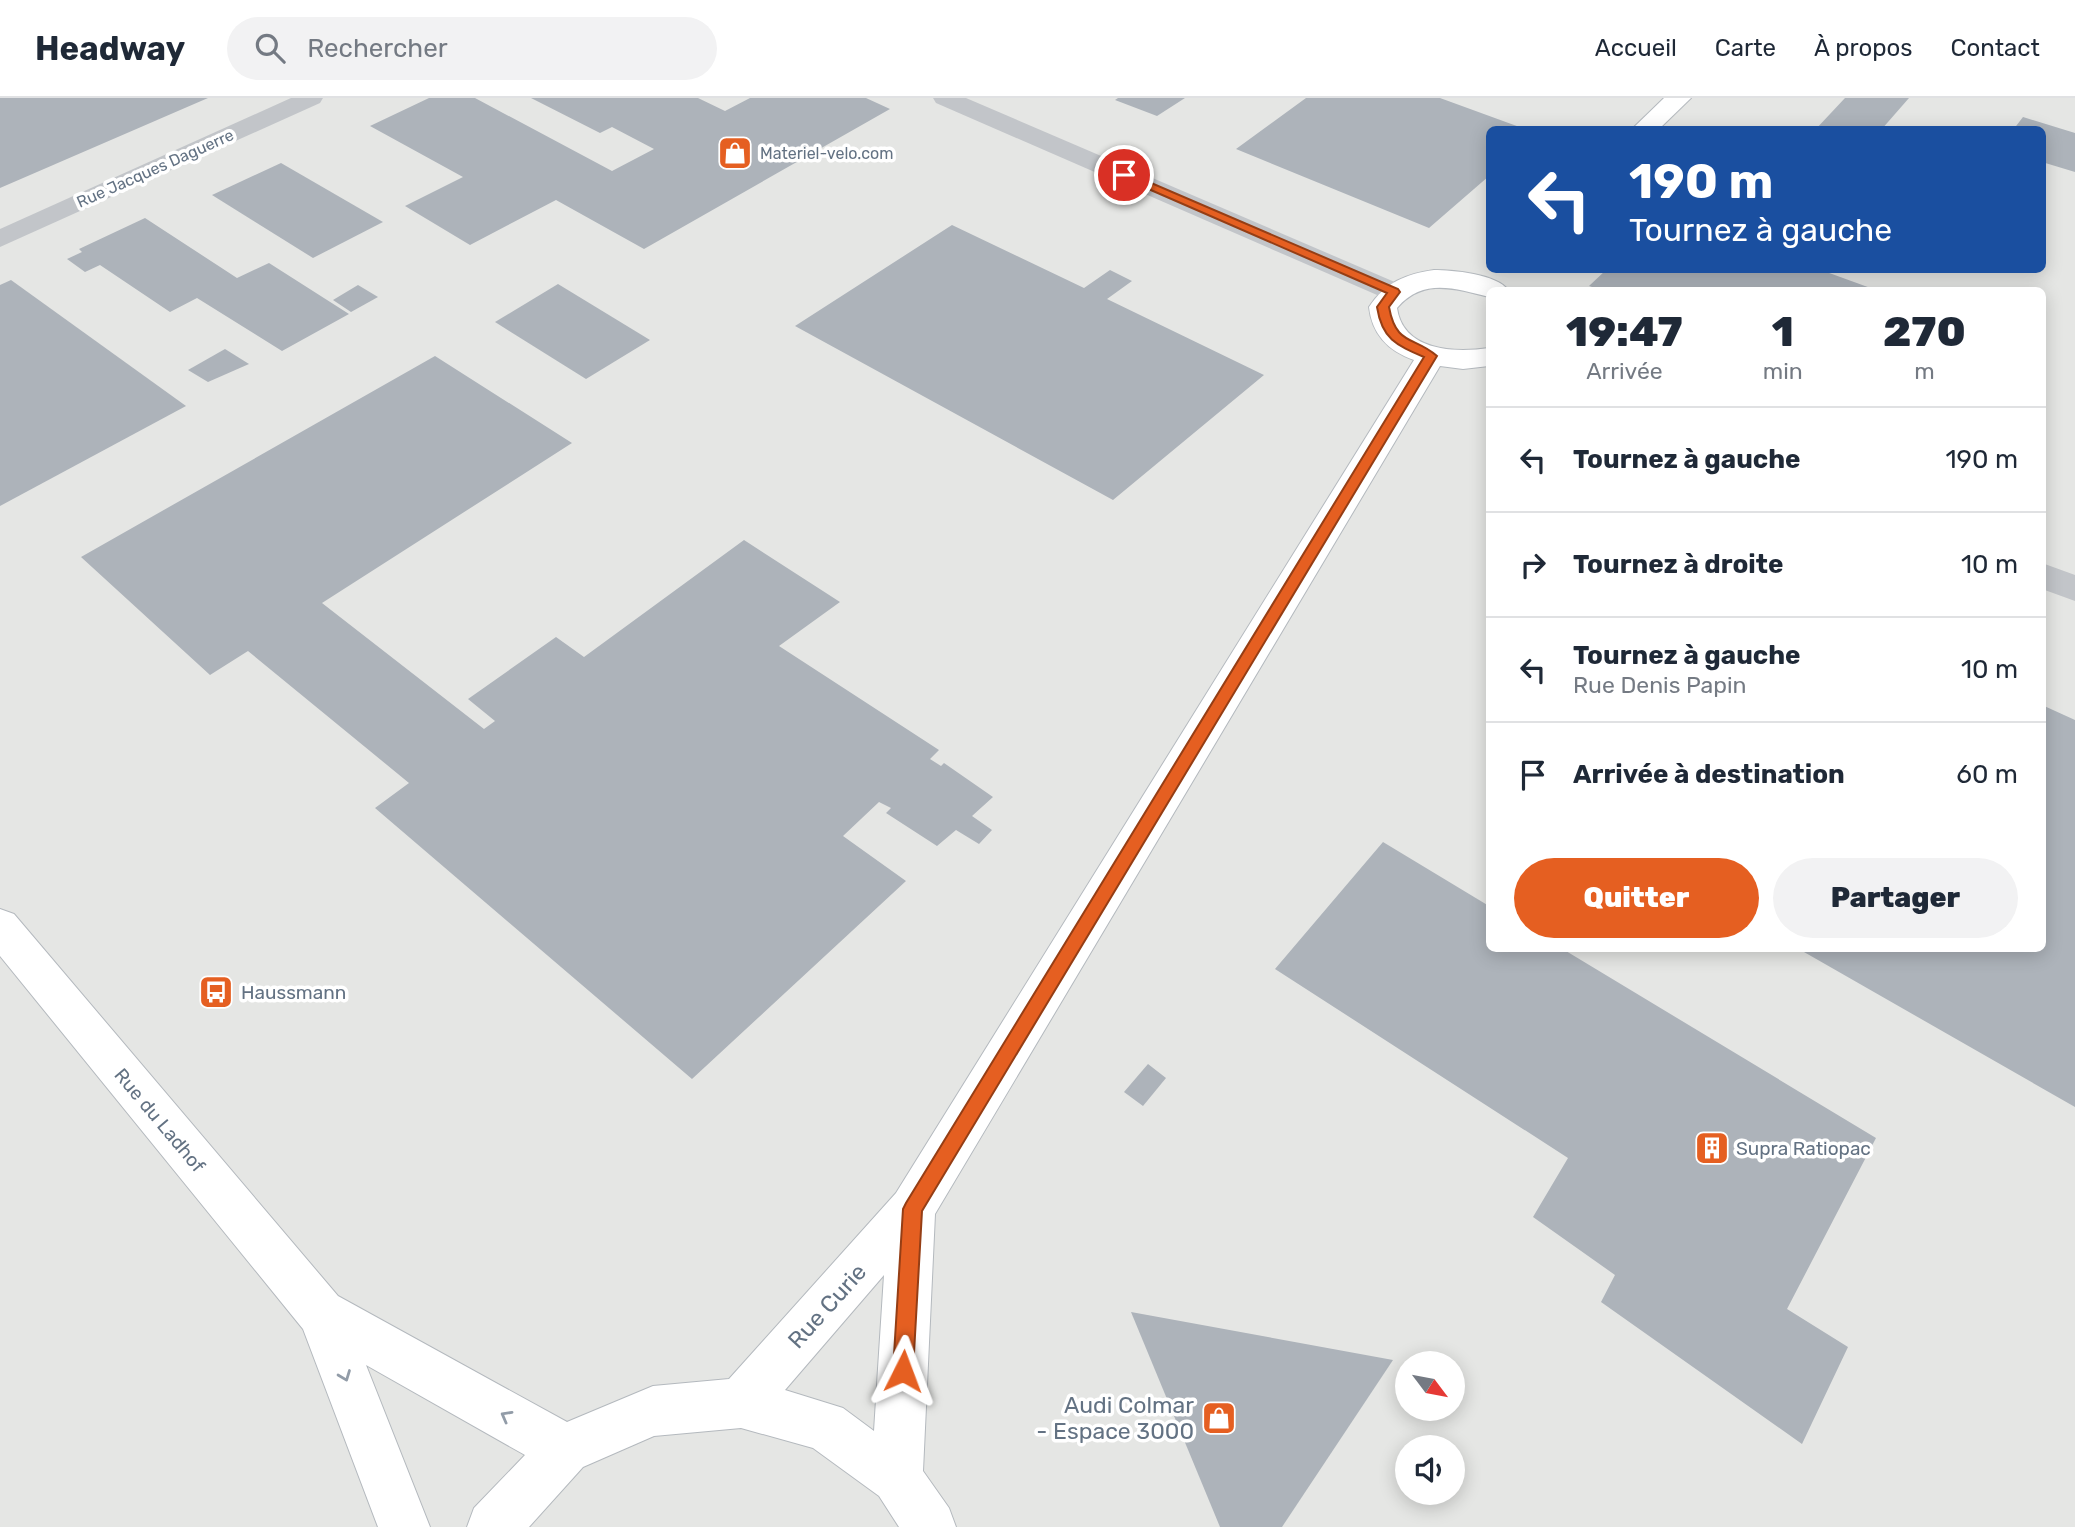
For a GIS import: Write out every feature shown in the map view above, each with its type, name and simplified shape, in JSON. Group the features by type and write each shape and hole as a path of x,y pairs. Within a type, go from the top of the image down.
{"main road":[{"path":"1647,126 1678,98"},
{"path":"1485,280 1429,279 1409,283 1394,292 1383,307 1386,326 1403,343 1431,356 1454,360 1486,357"},
{"name":"Rue Curie","path":"741,1403 912,1209 1431,356"},
{"name":"Rue du Ladhof","path":"0,926 321,1313 404,1527"},
{"name":"Rue Curie","path":"897,1478 912,1209"},
{"name":"Rue du Ladhof","path":"321,1313 565,1449"},
{"path":"493,1527 565,1449 653,1411 741,1403 825,1426 897,1478 930,1527"}],"street":[{"name":"Rue Jacques Daguerre","path":"0,239 311,98"},
{"path":"945,98 1394,292"},
{"path":"2046,577 2075,589"}],"shaded area":[{"path":"0,98 2075,98 2075,1527 0,1527"}],"building":[{"path":"0,98 208,98 0,188"},
{"path":"429,98 475,98 612,171 654,149 612,127 600,133 531,98 698,98 725,111 750,98 866,98 890,109 644,249 556,200 470,245 405,206 463,177 370,126"},
{"path":"1185,98 1157,116 1115,100"},
{"path":"1306,98 1440,98 1517,126 1486,126 1486,179 1429,228 1236,149"},
{"path":"1845,98 1909,98 1884,126 1819,126"},
{"path":"2023,117 2075,133 2075,172 2046,163 2046,126 2016,126"},
{"path":"281,163 383,222 313,258 212,195"},
{"path":"145,218 237,278 269,263 349,314 282,351 197,298 170,312 100,265 85,272 67,259 82,252 79,249"},
{"path":"952,225 1084,288 1110,270 1132,281 1107,299 1264,375 1113,500 795,326"},
{"path":"1603,273 1829,273 1868,287 1592,287 1589,286"},
{"path":"11,280 186,406 0,506 0,285"},
{"path":"558,284 650,340 586,379 495,322"},
{"path":"358,285 378,297 351,312 333,300"},
{"path":"225,349 249,364 208,382 188,370"},
{"path":"435,356 572,443 322,603 484,729 495,721 468,699 556,637 584,657 744,540 840,602 779,646 939,750 930,759 941,766 944,763 993,797 972,816 992,830 979,844 956,830 937,846 886,813 891,808 879,802 843,836 906,881 692,1079 375,808 409,783 248,651 210,675 81,557"},
{"path":"2046,707 2075,720 2075,1107 1804,952 2046,952"},
{"name":"Supra Ratiopac","path":"1383,842 1486,904 1486,952 1568,952 1876,1138 1787,1309 1848,1347 1802,1444 1601,1302 1615,1275 1533,1217 1568,1158 1275,969"},
{"path":"1148,1064 1166,1078 1143,1106 1124,1092"},
{"path":"1131,1312 1393,1360 1282,1527 1220,1527"}],"place":[{"name":"Materiel-velo.com","path":"735,153"},
{"name":"Haussmann","path":"216,992"},
{"name":"Supra Ratiopac","path":"1712,1148"},
{"name":"Audi Colmar - Espace 3000","path":"1219,1418"}],"route":[{"path":"903,1371 912,1209 1431,356 1403,343 1386,326 1383,307 1394,292 1124,175"}]}
